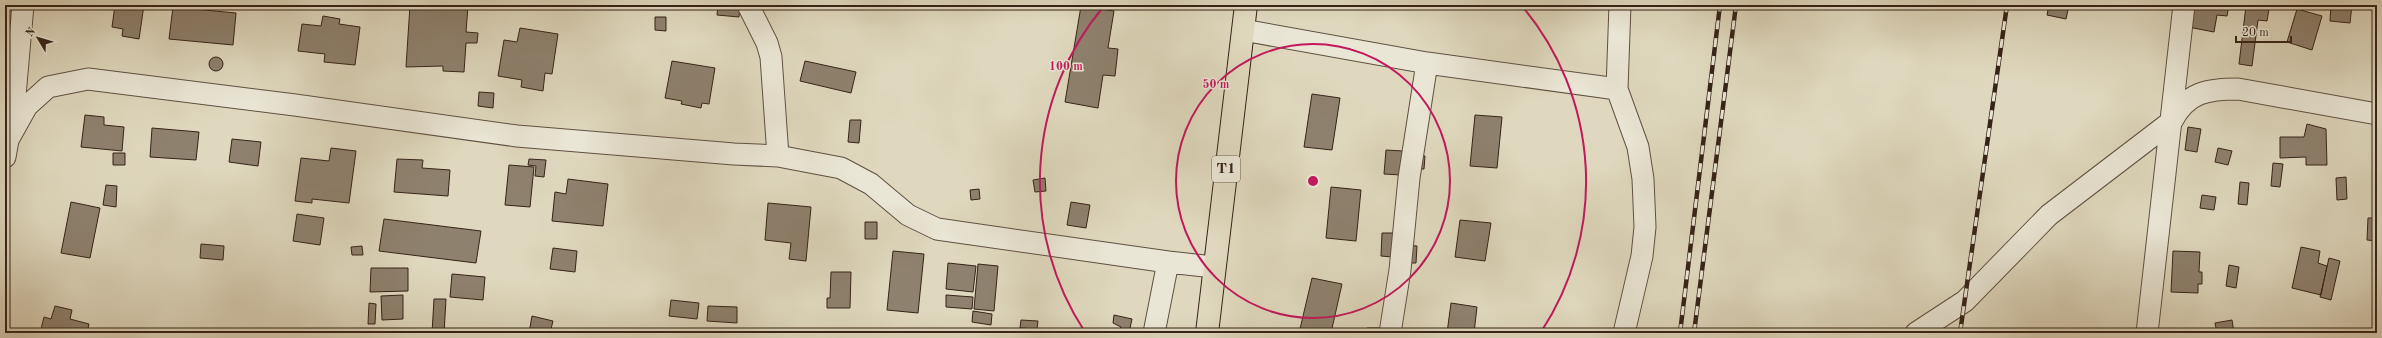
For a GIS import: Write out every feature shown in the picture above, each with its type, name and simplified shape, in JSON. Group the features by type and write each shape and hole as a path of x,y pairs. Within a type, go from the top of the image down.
{"highway":[{"name":"T1","path":"1207,333 1246,5"}],"street":[{"path":"6,149 14,107 23,5"},
{"path":"748,5 767,43 771,57 778,156"},
{"path":"1620,5 1617,88 1638,148 1643,179 1645,227 1642,256 1624,333"},
{"path":"2147,333 2184,5"},
{"path":"1243,30 1427,63 1617,88"},
{"path":"1390,333 1400,270 1409,178 1427,63"},
{"path":"6,149 27,106 48,87 88,79 295,105 517,136 734,154 778,156 841,168 870,184 908,215 937,229 1168,262 1214,267"},
{"path":"1916,333 1965,301 2049,215 2172,121 2179,107 2187,100 2201,93 2222,89 2238,89 2377,114"},
{"path":"1154,333 1168,262"}],"building":[{"path":"115,5 144,5 139,39 122,36 123,29 112,27"},
{"path":"410,5 468,6 466,32 478,33 477,43 466,43 464,72 443,71 443,66 406,67"},
{"path":"718,5 740,5 739,17 717,15"},
{"path":"2049,5 2069,5 2066,19 2047,15"},
{"path":"2192,5 2229,5 2227,16 2217,15 2214,32 2188,27"},
{"path":"2331,5 2352,5 2350,23 2330,21"},
{"path":"1081,6 1114,11 1108,48 1118,49 1115,76 1103,75 1098,108 1065,102"},
{"path":"2246,6 2269,9 2267,21 2258,20 2252,66 2239,64"},
{"path":"173,7 236,13 233,45 169,39"},
{"path":"2297,9 2322,16 2312,50 2287,42"},
{"path":"323,16 340,19 339,24 360,27 355,65 324,62 325,54 298,51 302,24 321,26"},
{"path":"655,17 666,17 666,31 655,30"},
{"path":"520,28 558,34 552,74 545,73 543,91 521,87 522,80 498,76 504,40 517,42"},
{"path":"216,57 221,59 223,64 221,69 216,71 211,69 209,64 211,59"},
{"path":"672,61 715,68 709,104 702,103 701,108 681,104 682,101 665,98"},
{"path":"805,61 856,72 851,93 800,81"},
{"path":"479,92 494,93 493,108 478,106"},
{"path":"1312,94 1340,98 1332,150 1304,147"},
{"path":"85,115 104,117 104,125 124,127 122,151 81,147"},
{"path":"1475,115 1502,117 1497,168 1470,166"},
{"path":"850,120 861,120 859,143 848,142"},
{"path":"2307,124 2326,129 2327,165 2306,165 2306,157 2280,158 2280,137 2304,137"},
{"path":"2188,127 2201,129 2197,152 2185,150"},
{"path":"152,128 199,132 196,160 150,157"},
{"path":"232,139 261,142 258,166 229,162"},
{"path":"331,148 356,151 349,203 312,199 312,203 295,201 301,158 329,161"},
{"path":"2218,148 2232,151 2228,165 2215,162"},
{"path":"1386,150 1403,151 1401,175 1384,174"},
{"path":"113,153 125,153 125,165 113,165"},
{"path":"1415,155 1425,156 1424,169 1414,169"},
{"path":"397,159 423,160 422,168 450,170 448,196 394,192"},
{"path":"529,159 546,160 544,177 535,176 536,166 528,165"},
{"path":"2273,163 2283,164 2280,187 2271,186"},
{"path":"509,165 534,167 530,207 505,205"},
{"path":"2346,177 2347,199 2337,200 2336,178"},
{"path":"1045,178 1046,191 1035,192 1033,180"},
{"path":"568,179 608,184 603,226 552,221 555,192 566,194"},
{"path":"2240,182 2249,183 2247,205 2238,204"},
{"path":"106,185 117,186 116,207 103,205"},
{"path":"1331,187 1361,190 1356,241 1326,238"},
{"path":"979,189 980,199 971,200 970,190"},
{"path":"2202,195 2216,197 2214,210 2200,208"},
{"path":"71,202 100,208 90,258 61,253"},
{"path":"1071,202 1090,205 1086,228 1067,225"},
{"path":"768,203 811,207 806,261 789,259 791,243 765,240"},
{"path":"297,214 324,218 320,245 293,241"},
{"path":"2368,218 2377,218 2377,241 2367,240"},
{"path":"384,219 481,231 476,263 379,251"},
{"path":"1460,220 1491,223 1485,261 1455,257"},
{"path":"865,222 877,222 877,239 865,239"},
{"path":"1382,233 1394,233 1392,257 1381,256"},
{"path":"201,244 224,246 223,260 200,258"},
{"path":"1404,245 1417,246 1416,263 1403,263"},
{"path":"362,246 363,255 352,255 351,247"},
{"path":"2301,247 2320,251 2318,263 2327,266 2321,295 2292,288"},
{"path":"553,248 577,251 575,272 550,269"},
{"path":"893,251 924,254 918,313 887,310"},
{"path":"2173,251 2200,252 2199,272 2202,272 2202,284 2198,284 2198,293 2171,292"},
{"path":"2329,258 2340,261 2331,300 2320,297"},
{"path":"948,263 976,266 973,292 946,289"},
{"path":"978,264 998,266 994,311 974,309"},
{"path":"2229,265 2239,267 2236,288 2226,286"},
{"path":"371,268 408,268 408,291 370,292"},
{"path":"831,272 851,272 850,308 827,308 827,298 830,298"},
{"path":"452,274 485,277 483,300 450,297"},
{"path":"1312,278 1342,284 1331,333 1317,333 1300,329"},
{"path":"403,295 403,319 382,320 381,296"},
{"path":"946,295 973,297 972,309 946,307"},
{"path":"434,299 446,299 444,333 432,333"},
{"path":"671,300 699,303 697,319 669,316"},
{"path":"369,303 376,304 375,324 368,324"},
{"path":"1451,303 1477,307 1474,333 1447,333"},
{"path":"55,306 72,310 70,319 89,324 87,333 40,333 44,317 51,319"},
{"path":"708,306 737,307 737,323 707,321"},
{"path":"973,311 992,314 991,325 972,322"},
{"path":"1114,315 1132,319 1129,333 1118,333 1121,327 1113,323"},
{"path":"532,316 553,321 550,333 529,333"},
{"path":"1021,320 1038,321 1037,329 1020,328"},
{"path":"2232,320 2234,333 2217,333 2215,323"},
{"path":"1367,328 1382,328 1383,333 1367,333"},
{"path":"212,330 233,330 233,333 212,333"},
{"path":"1032,331 1047,333 1031,333"}],"railway":[{"path":"1680,333 1720,5"},
{"path":"1694,333 1736,5"},
{"path":"1960,333 2007,5"}]}
